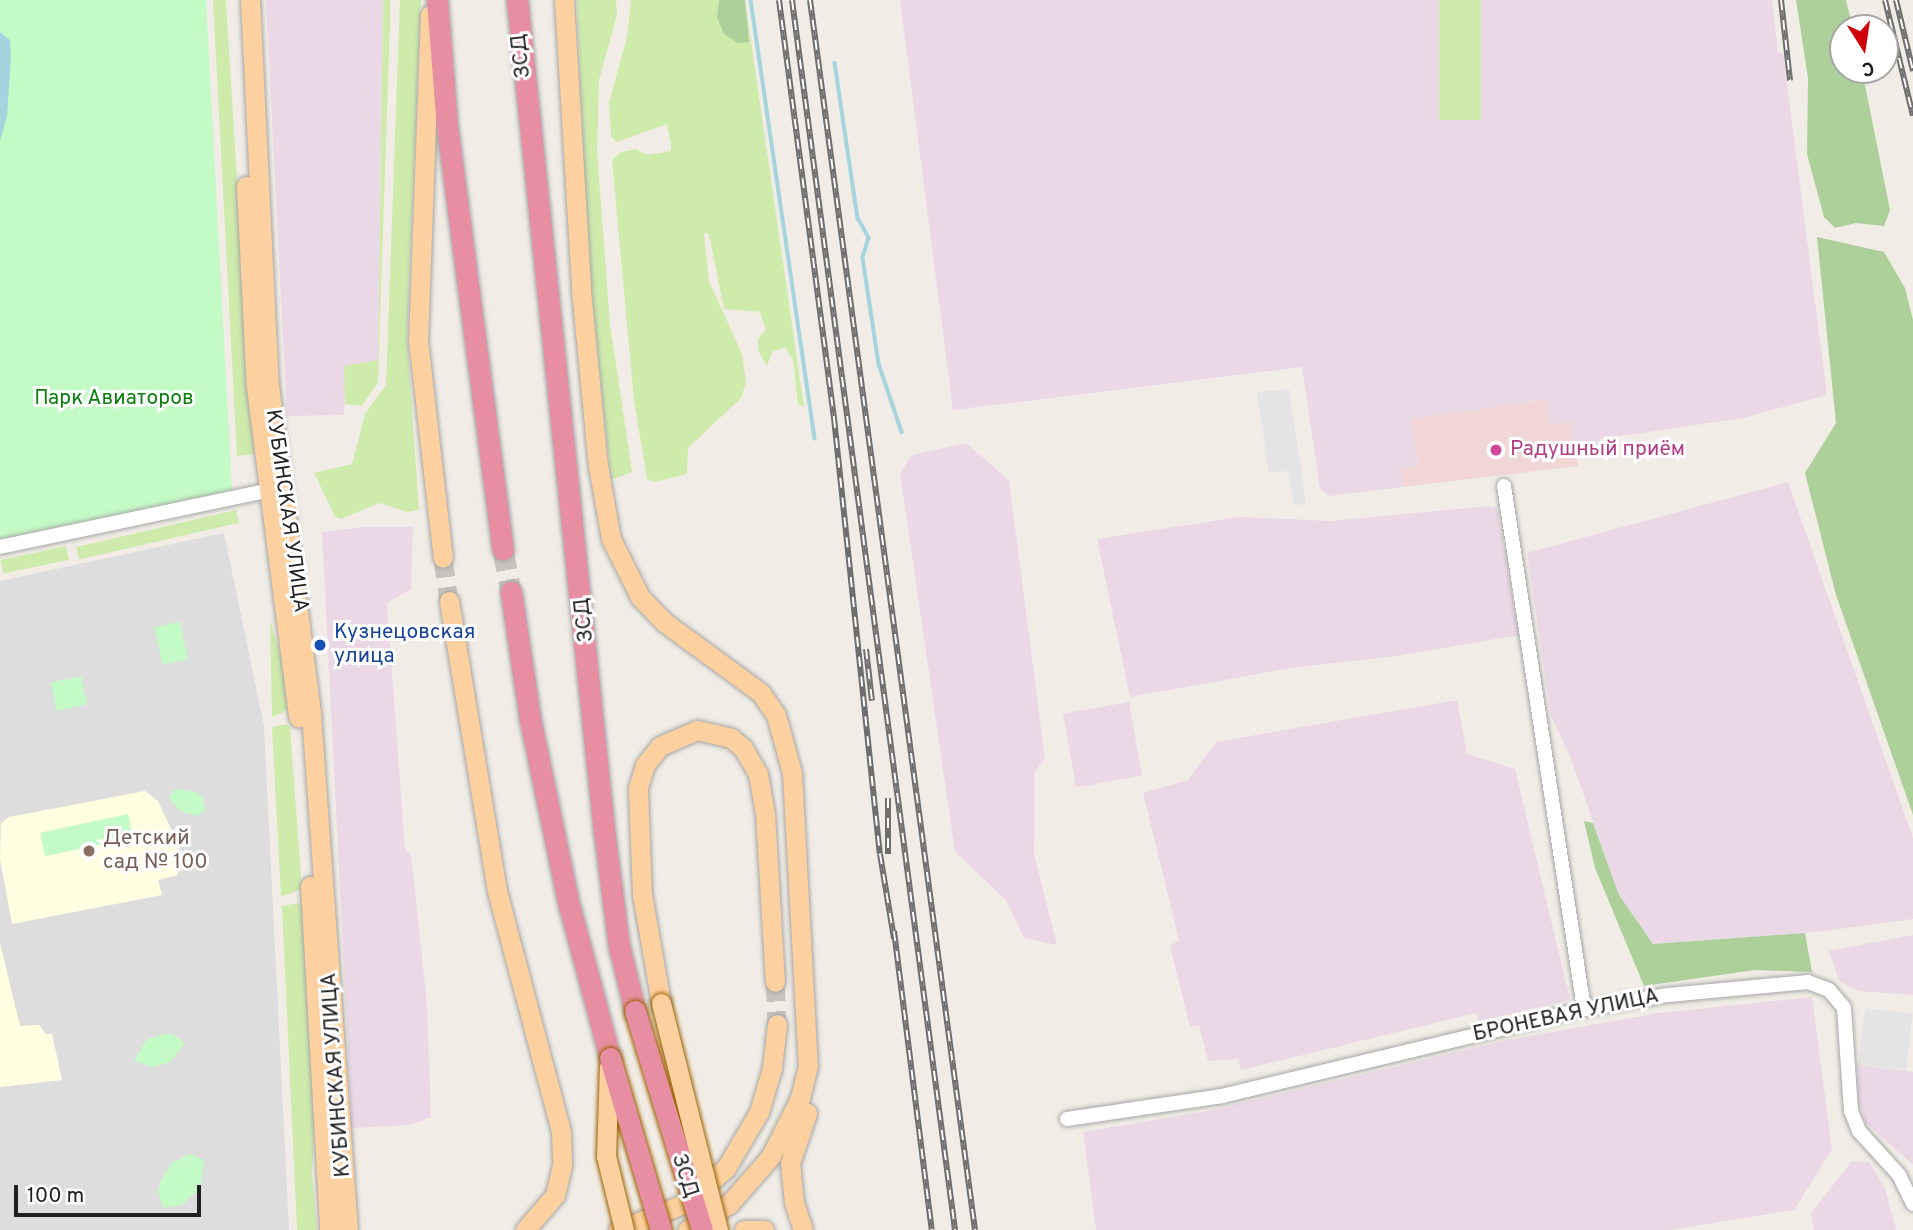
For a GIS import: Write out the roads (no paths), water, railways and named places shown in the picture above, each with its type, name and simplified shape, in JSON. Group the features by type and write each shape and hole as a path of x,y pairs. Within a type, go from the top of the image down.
{"highway":[{"path":"437,0 447,126 503,549"},
{"name":"ЗСД","path":"517,0 619,946 635,1012 702,1230"},
{"name":"ЗСД","path":"511,592 530,719 569,905 610,1058 661,1230"}],"main road":[{"name":"КУБИНСКАЯ УЛИЦА","path":"237,0 256,387 311,713 347,1221"},
{"name":"КУБИНСКАЯ УЛИЦА","path":"250,0 275,489 298,716 329,1230"},
{"path":"431,0 418,340 443,558"},
{"path":"564,0 581,290 598,466 611,539 622,570 648,606 761,693 787,745 817,1053 813,1090 790,1163 794,1203 803,1230"},
{"path":"449,601 497,891 561,1131 562,1165 555,1195 525,1230"},
{"path":"718,1230 661,1003 642,894 638,788 645,765 660,746 697,730 731,738 743,748 758,774 765,814 775,982"},
{"path":"687,1230 729,1204 751,1182 771,1156 800,1098 809,1033 794,808"},
{"path":"618,1230 686,1203 726,1168 759,1112 772,1068 777,1024"},
{"path":"610,1058 606,1156 624,1230"},
{"path":"347,1221 357,1230"},
{"path":"744,1230 764,1230"}],"street":[{"path":"1504,486 1584,1009"},
{"path":"0,547 275,489"},
{"name":"БРОНЕВАЯ УЛИЦА","path":"1067,1119 1222,1096 1584,1009 1756,984 1808,982 1829,989 1844,1008 1848,1023 1851,1111 1859,1131 1899,1175 1913,1204"}],"water":[{"path":"0,32 10,40 11,57 7,116 0,141"}],"waterway":[{"path":"751,0 815,438"},
{"path":"835,63 858,218 869,238 863,258 879,364 902,432"}],"tunnel":[{"path":"503,549 511,592"},
{"path":"443,558 449,601"},
{"path":"775,982 777,1024"}],"railway":[{"path":"779,0 834,418 880,854 894,939"},
{"path":"792,0 955,1230"},
{"path":"810,0 975,1230"},
{"path":"1781,0 1790,80"},
{"path":"1885,0 1913,116"},
{"path":"1896,0 1913,71"},
{"path":"866,649 872,701"},
{"path":"888,798 888,854"},
{"path":"894,931 932,1230"}],"place":[{"name":"Радушный приём","path":"1496,450"},
{"name":"Кузнецовская улица","path":"320,645"},
{"name":"Детский сад № 100","path":"89,851"}],"park label":[{"name":"Парк Авиаторов","path":"114,399"}]}
